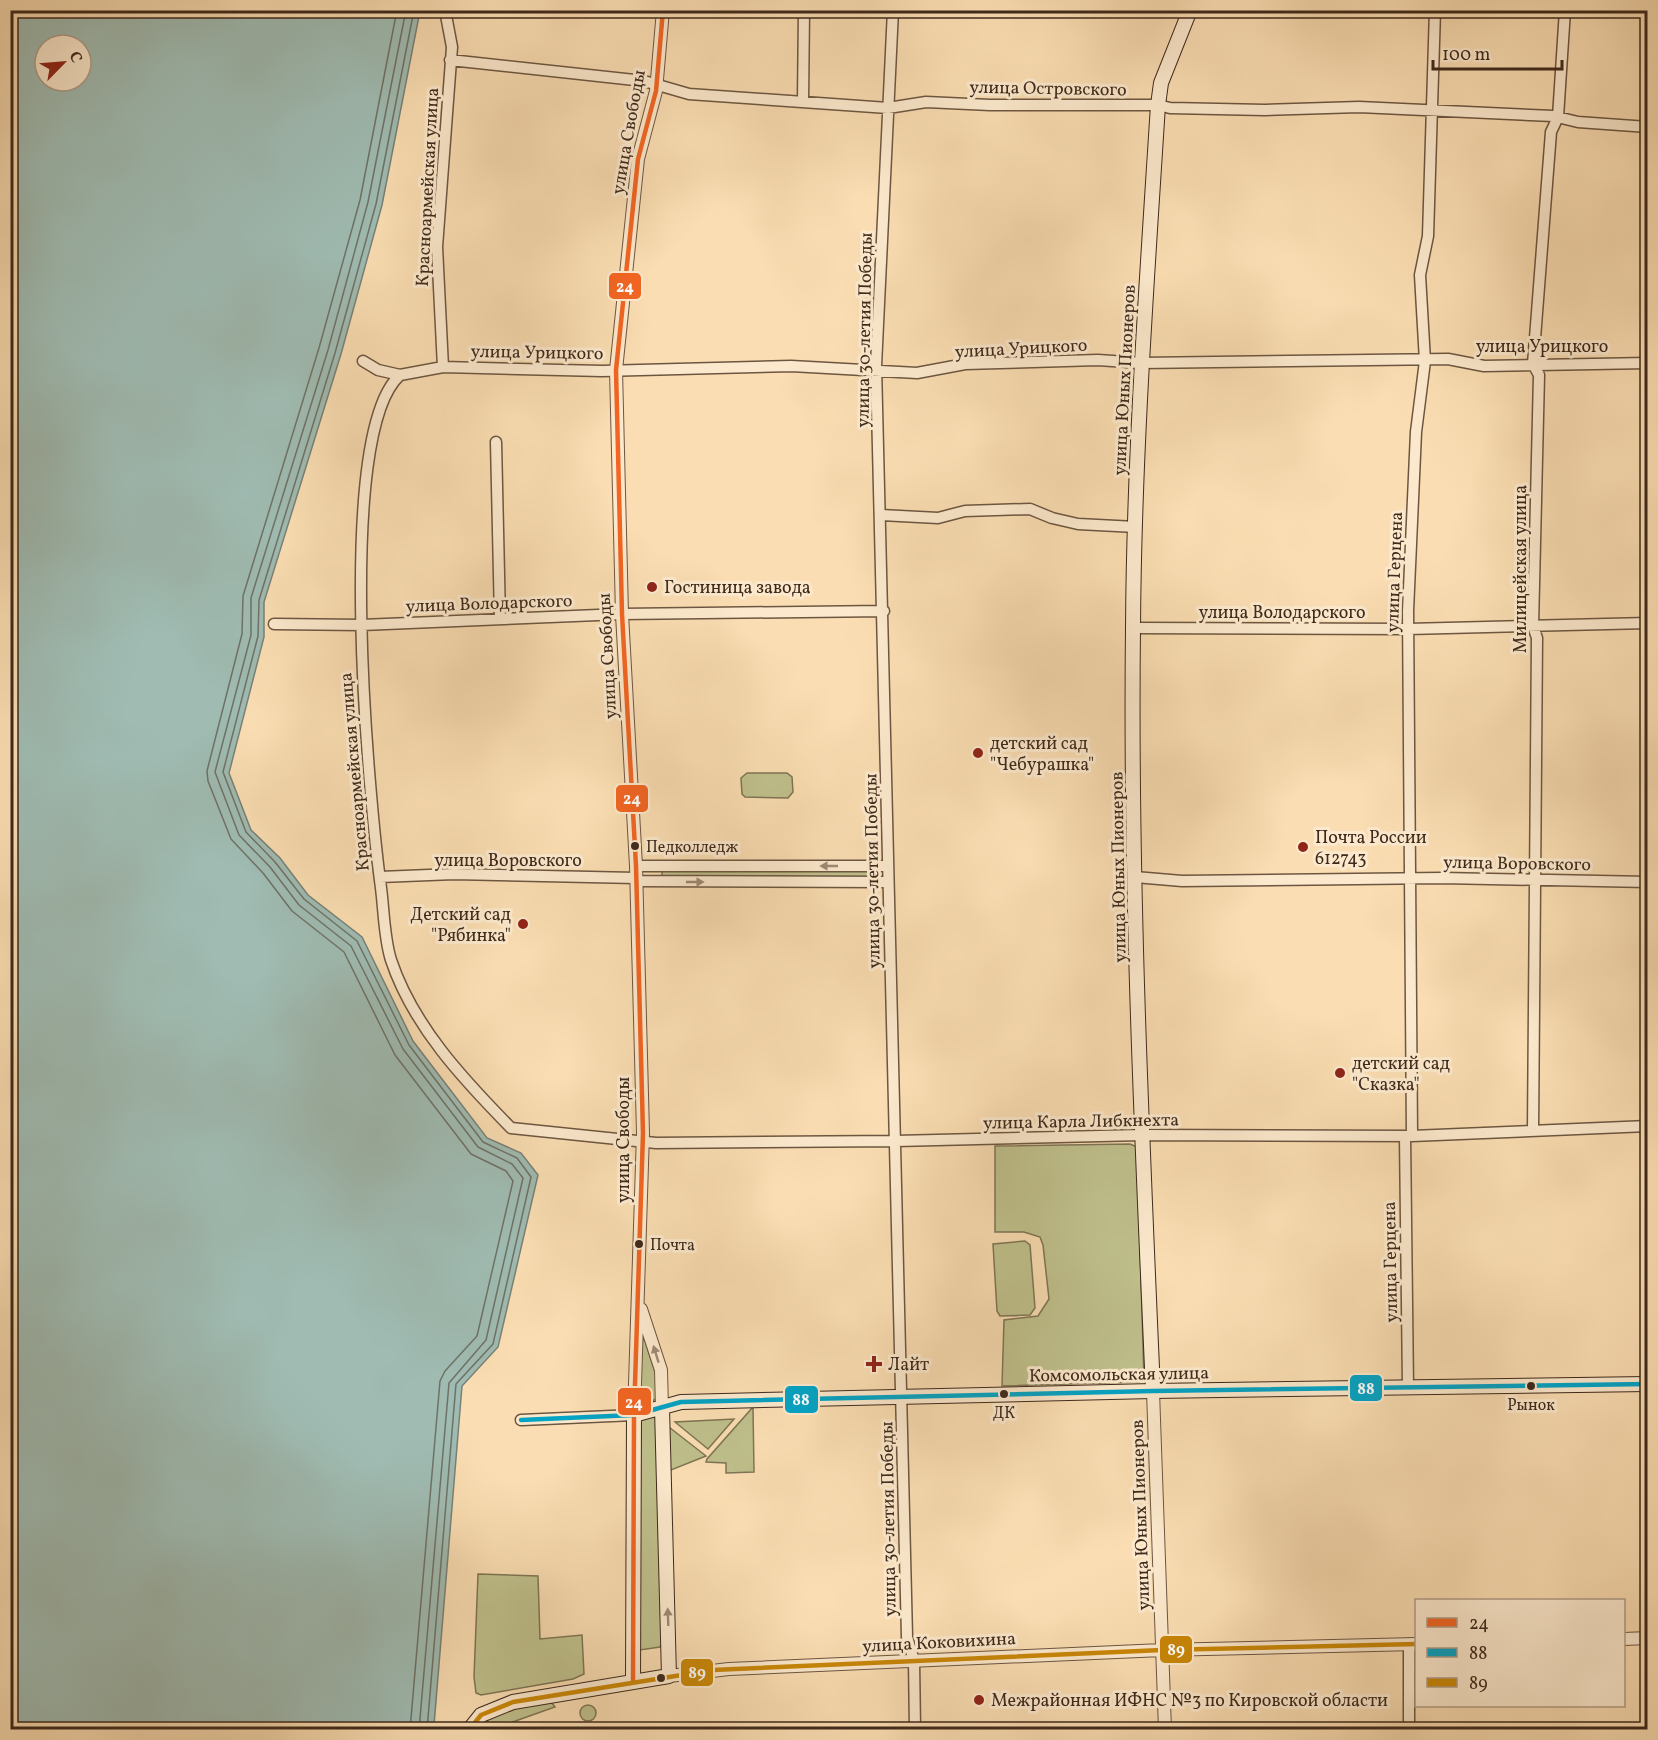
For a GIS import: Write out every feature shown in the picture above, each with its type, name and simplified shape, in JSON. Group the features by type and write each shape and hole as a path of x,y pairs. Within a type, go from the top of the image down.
{"main road":[{"name":"улица Юных Пионеров","path":"1153,1390 1142,1135 1135,877 1133,628 1141,363 1158,105 1161,84 1190,10"},
{"name":"Комсомольская улица","path":"634,1415 681,1402 1153,1390 1647,1383"},
{"name":"улица Свободы","path":"662,1408 669,1676"},
{"name":"улица Свободы","path":"633,1682 634,1415"},
{"name":"улица Коковихина","path":"471,1727 481,1714 513,1702 669,1676"}],"street":[{"name":"Красноармейская улица","path":"443,367 437,247 451,38 445,10"},
{"name":"улица Свободы","path":"634,1415 643,1142 636,875 622,614 615,370 638,159 656,84 663,10"},
{"path":"803,101 804,10"},
{"name":"улица 30-летия Победы","path":"893,10 876,369 884,611 888,882 907,1637 914,1661 915,1730"},
{"name":"улица Герцена","path":"1408,1388 1408,629 1416,432 1425,360 1420,275 1428,236 1435,10"},
{"name":"Милицейская улица","path":"1533,1131 1533,879 1537,638 1533,626 1539,375 1533,364 1551,132 1558,117 1565,10"},
{"name":"улица Островского","path":"450,60 656,84 689,94 888,108 926,102 990,105 1158,105 1170,108 1265,110 1359,107 1558,117 1578,122 1647,127"},
{"name":"улица Урицкого","path":"363,361 378,370 399,375 443,367 508,371 791,366 926,373 965,364 1098,360 1141,363 1245,359 1454,359 1484,366 1647,363"},
{"name":"Красноармейская улица","path":"399,375 382,401 370,453 362,560 361,670 380,877 390,957 419,1017 440,1050 515,1130"},
{"path":"496,442 500,619"},
{"path":"881,515 938,518 965,511 1030,509 1052,518 1078,524 1136,527"},
{"name":"улица Володарского","path":"274,624 362,625 622,614 884,611"},
{"name":"улица Володарского","path":"1133,628 1408,629 1647,623"},
{"name":"улица Воровского","path":"380,877 495,874 636,875 888,866"},
{"path":"636,875 888,882"},
{"name":"улица Воровского","path":"1135,877 1182,881 1409,878 1647,882"},
{"name":"улица Карла Либкнехта","path":"515,1130 643,1142 896,1142 1142,1135 1408,1136 1647,1126"},
{"name":"улица Свободы","path":"638,1302 661,1370 662,1408"},
{"name":"улица Юных Пионеров","path":"1153,1390 1165,1730"},
{"name":"Комсомольская улица","path":"520,1420 634,1415"},
{"path":"1625,1639 1647,1638"},
{"path":"1409,1730 1413,1644"},
{"name":"улица Коковихина","path":"669,1676 729,1669 1162,1650 1413,1644"}],"green space":[{"path":"747,773 787,773 792,777 793,792 788,798 745,797 742,794 741,778"},
{"path":"662,870 868,871 868,879 662,878"},
{"path":"1130,1144 1137,1147 1144,1379 1139,1382 1002,1386 1004,1320 1038,1316 1049,1299 1043,1245 1040,1237 1024,1232 995,1232 995,1146"},
{"path":"1025,1241 1030,1245 1035,1308 1030,1315 1000,1316 997,1311 993,1244"},
{"path":"642,1339 645,1341 656,1375 656,1399 646,1404 638,1402"},
{"path":"753,1407 754,1472 726,1473 726,1463 706,1462 707,1459"},
{"path":"640,1418 658,1419 662,1642 660,1647 640,1650"},
{"path":"734,1419 708,1449 675,1422"},
{"path":"665,1424 706,1456 666,1472"},
{"path":"478,1574 538,1576 540,1639 582,1635 584,1674 573,1679 481,1695 476,1693 474,1677"},
{"path":"551,1702 555,1707 507,1724 503,1729 478,1730 493,1716 511,1708"},
{"path":"588,1705 594,1707 596,1713 594,1719 588,1721 582,1719 580,1713 582,1707"}],"water":[{"path":"11,10 420,11 382,205 341,354 264,602 264,637 229,773 251,830 280,858 308,895 362,937 413,1041 487,1138 521,1153 538,1175 498,1347 462,1386 434,1725 431,1729 11,1729"}],"transit line":[{"name":"24","path":"633,1681 634,1415 643,1133 636,866 622,614 616,370 638,159 656,91 663,10"},
{"name":"88","path":"521,1420 634,1415 681,1402 1153,1391 1648,1384"},
{"name":"89","path":"469,1730 481,1715 513,1702 713,1670 1162,1650 1415,1644"}],"place":[{"name":"Гостиница завода","path":"652,587"},
{"name":"детский сад \"Чебурашка\"","path":"978,753"},
{"name":"Педколледж","path":"635,846"},
{"name":"Почта России 612743","path":"1303,847"},
{"name":"Детский сад \"Рябинка\"","path":"523,924"},
{"name":"детский сад \"Сказка\"","path":"1340,1073"},
{"name":"Почта","path":"639,1244"},
{"name":"Лайт","path":"874,1364"},
{"name":"Рынок","path":"1531,1386"},
{"name":"ДК","path":"1004,1394"},
{"name":"Межрайонная ИФНС №3 по Кировской области","path":"979,1700"}]}
